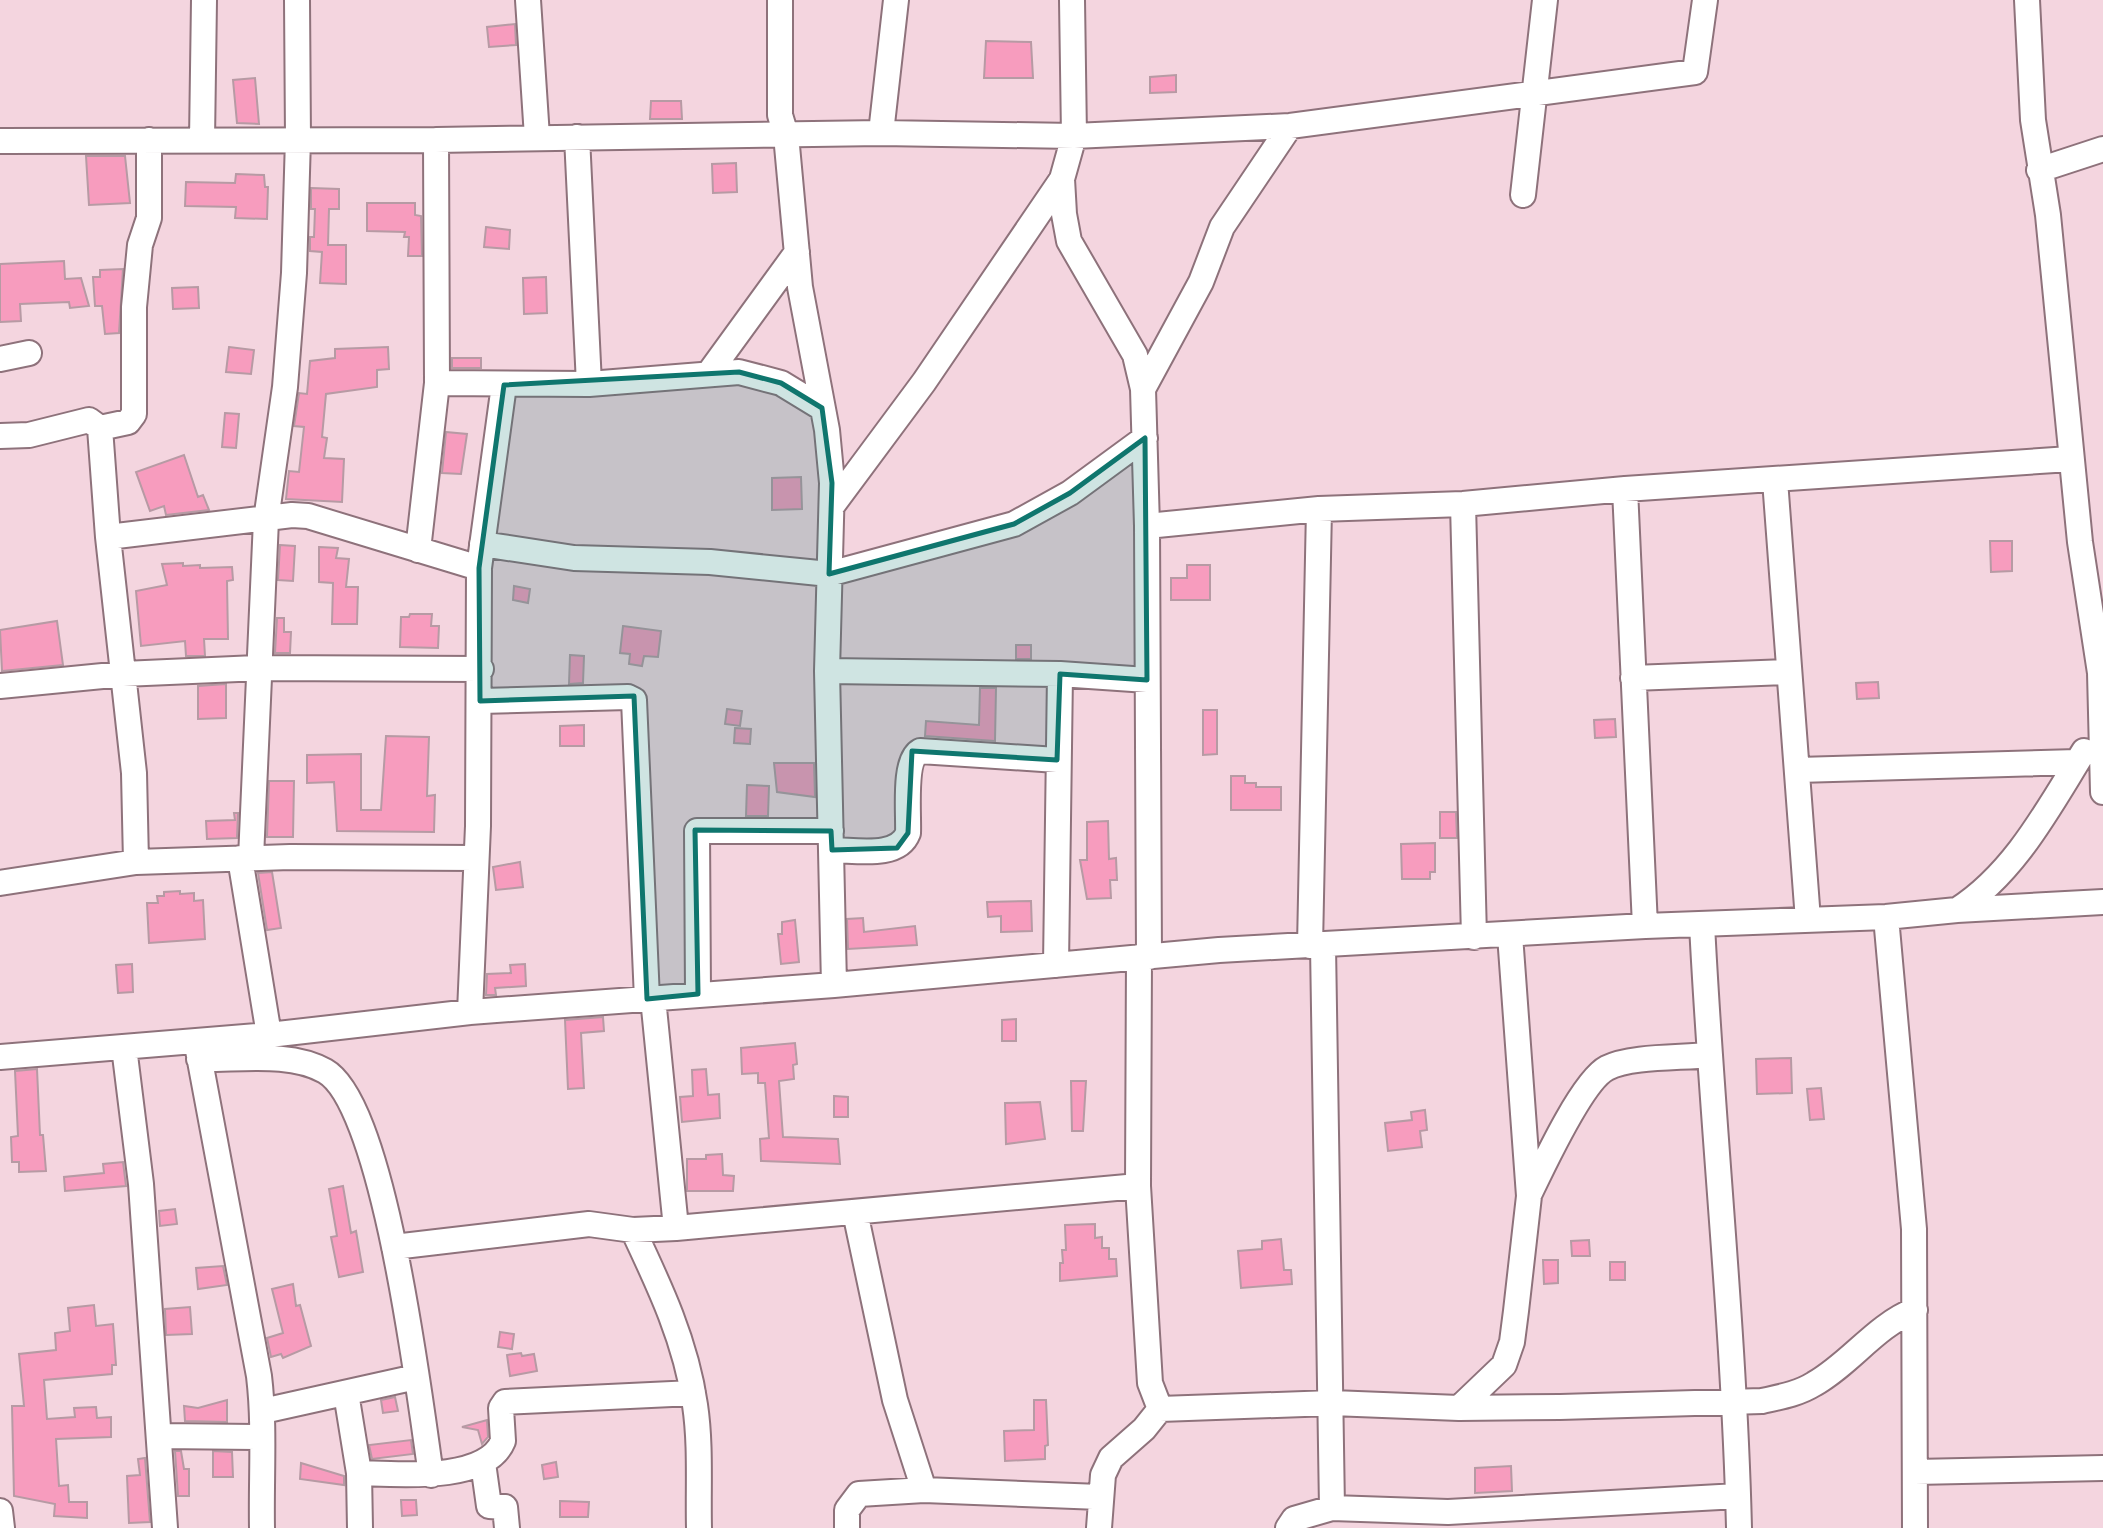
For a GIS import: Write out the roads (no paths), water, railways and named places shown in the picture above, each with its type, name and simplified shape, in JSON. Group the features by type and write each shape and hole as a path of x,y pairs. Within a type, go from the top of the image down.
{"street":[{"path":"202,140 204,0"},
{"path":"269,1035 245,858 266,520 290,334 298,139 297,0"},
{"path":"528,0 537,137"},
{"path":"779,0 780,115 786,135 800,287 830,458 832,506 827,671 834,985"},
{"path":"881,132 896,0"},
{"path":"832,506 924,382 1062,179 1074,136 1072,0"},
{"path":"1523,195 1545,0"},
{"path":"0,141 436,140 881,132 1074,136 1290,126 1695,72 1705,0"},
{"path":"2027,0 2029,67 2039,170 2048,215 2070,459 2091,540 2100,673 2103,792"},
{"path":"1143,389 1202,282 1222,227 1290,126"},
{"path":"577,137 589,384"},
{"path":"0,436 29,435 89,420 100,428 128,422 134,414 134,307 140,245 149,218 149,140"},
{"path":"418,550 437,383 436,140"},
{"path":"2039,170 2103,149"},
{"path":"1062,179 1069,241 1126,336 1135,355 1143,389 1147,526 1147,680 1138,1186 1150,1383 1160,1409"},
{"path":"709,373 797,251"},
{"path":"0,359 29,353"},
{"path":"437,383 589,384 709,373 762,376 781,383 822,408"},
{"path":"470,1012 481,669 479,568 504,385"},
{"path":"100,428 108,537 134,773 136,862"},
{"path":"482,544 574,558 710,562 829,574 1014,524 1070,493 1145,438"},
{"path":"1147,526 1319,509 1463,504 1625,489 2070,459"},
{"path":"1775,480 1808,920"},
{"path":"1625,489 1645,926"},
{"path":"1463,504 1474,937"},
{"path":"1319,509 1317,946 1332,1403 1332,1508"},
{"path":"108,537 292,515 322,518 479,568"},
{"path":"0,686 124,674 258,668 481,669"},
{"path":"827,671 1060,674 1147,680"},
{"path":"1633,678 1789,672"},
{"path":"1056,965 1060,674"},
{"path":"480,701 628,696 634,700 650,998 676,1228"},
{"path":"1957,910 1975,899 2036,828 2101,724"},
{"path":"698,994 696,831 832,841 890,850 905,841 908,833 909,765 914,754 920,751 1057,760"},
{"path":"1798,770 2077,762"},
{"path":"0,883 136,862 245,858 476,858"},
{"path":"198,1050 269,1035 470,1012 834,985 1144,957 1645,926 1886,917 2103,902"},
{"path":"1886,917 1911,1174 1915,1310 1915,1528"},
{"path":"1702,924 1708,1055 1726,1259 1739,1528"},
{"path":"1459,1408 1504,1365 1512,1342 1528,1196 1510,934"},
{"path":"124,1047 141,1184 161,1436 165,1528"},
{"path":"0,1057 124,1047 198,1050 296,1060 327,1072 338,1084 368,1140 394,1247 431,1475"},
{"path":"198,1050 263,1411 260,1437 262,1528"},
{"path":"1528,1196 1567,1121 1596,1077 1606,1068 1620,1063 1708,1055"},
{"path":"394,1247 589,1224 633,1230 676,1228 1138,1186"},
{"path":"855,1212 895,1401 924,1490"},
{"path":"633,1230 667,1302 682,1346 693,1393 699,1528"},
{"path":"1099,1528 1103,1475 1111,1458 1144,1429 1160,1409 1332,1403 1459,1408 1733,1403 1788,1395 1813,1385 1892,1321 1915,1310"},
{"path":"263,1411 416,1377"},
{"path":"346,1393 359,1473 360,1528"},
{"path":"359,1473 431,1475 483,1463 501,1446 501,1408 505,1402 693,1393"},
{"path":"161,1436 260,1437"},
{"path":"483,1463 489,1506 505,1507 507,1528"},
{"path":"1915,1472 2103,1468"},
{"path":"847,1528 847,1510 859,1494 924,1490 1100,1497"},
{"path":"1288,1528 1294,1519 1332,1508 1448,1512 1738,1496"},
{"path":"0,1511 2,1528"}]}
